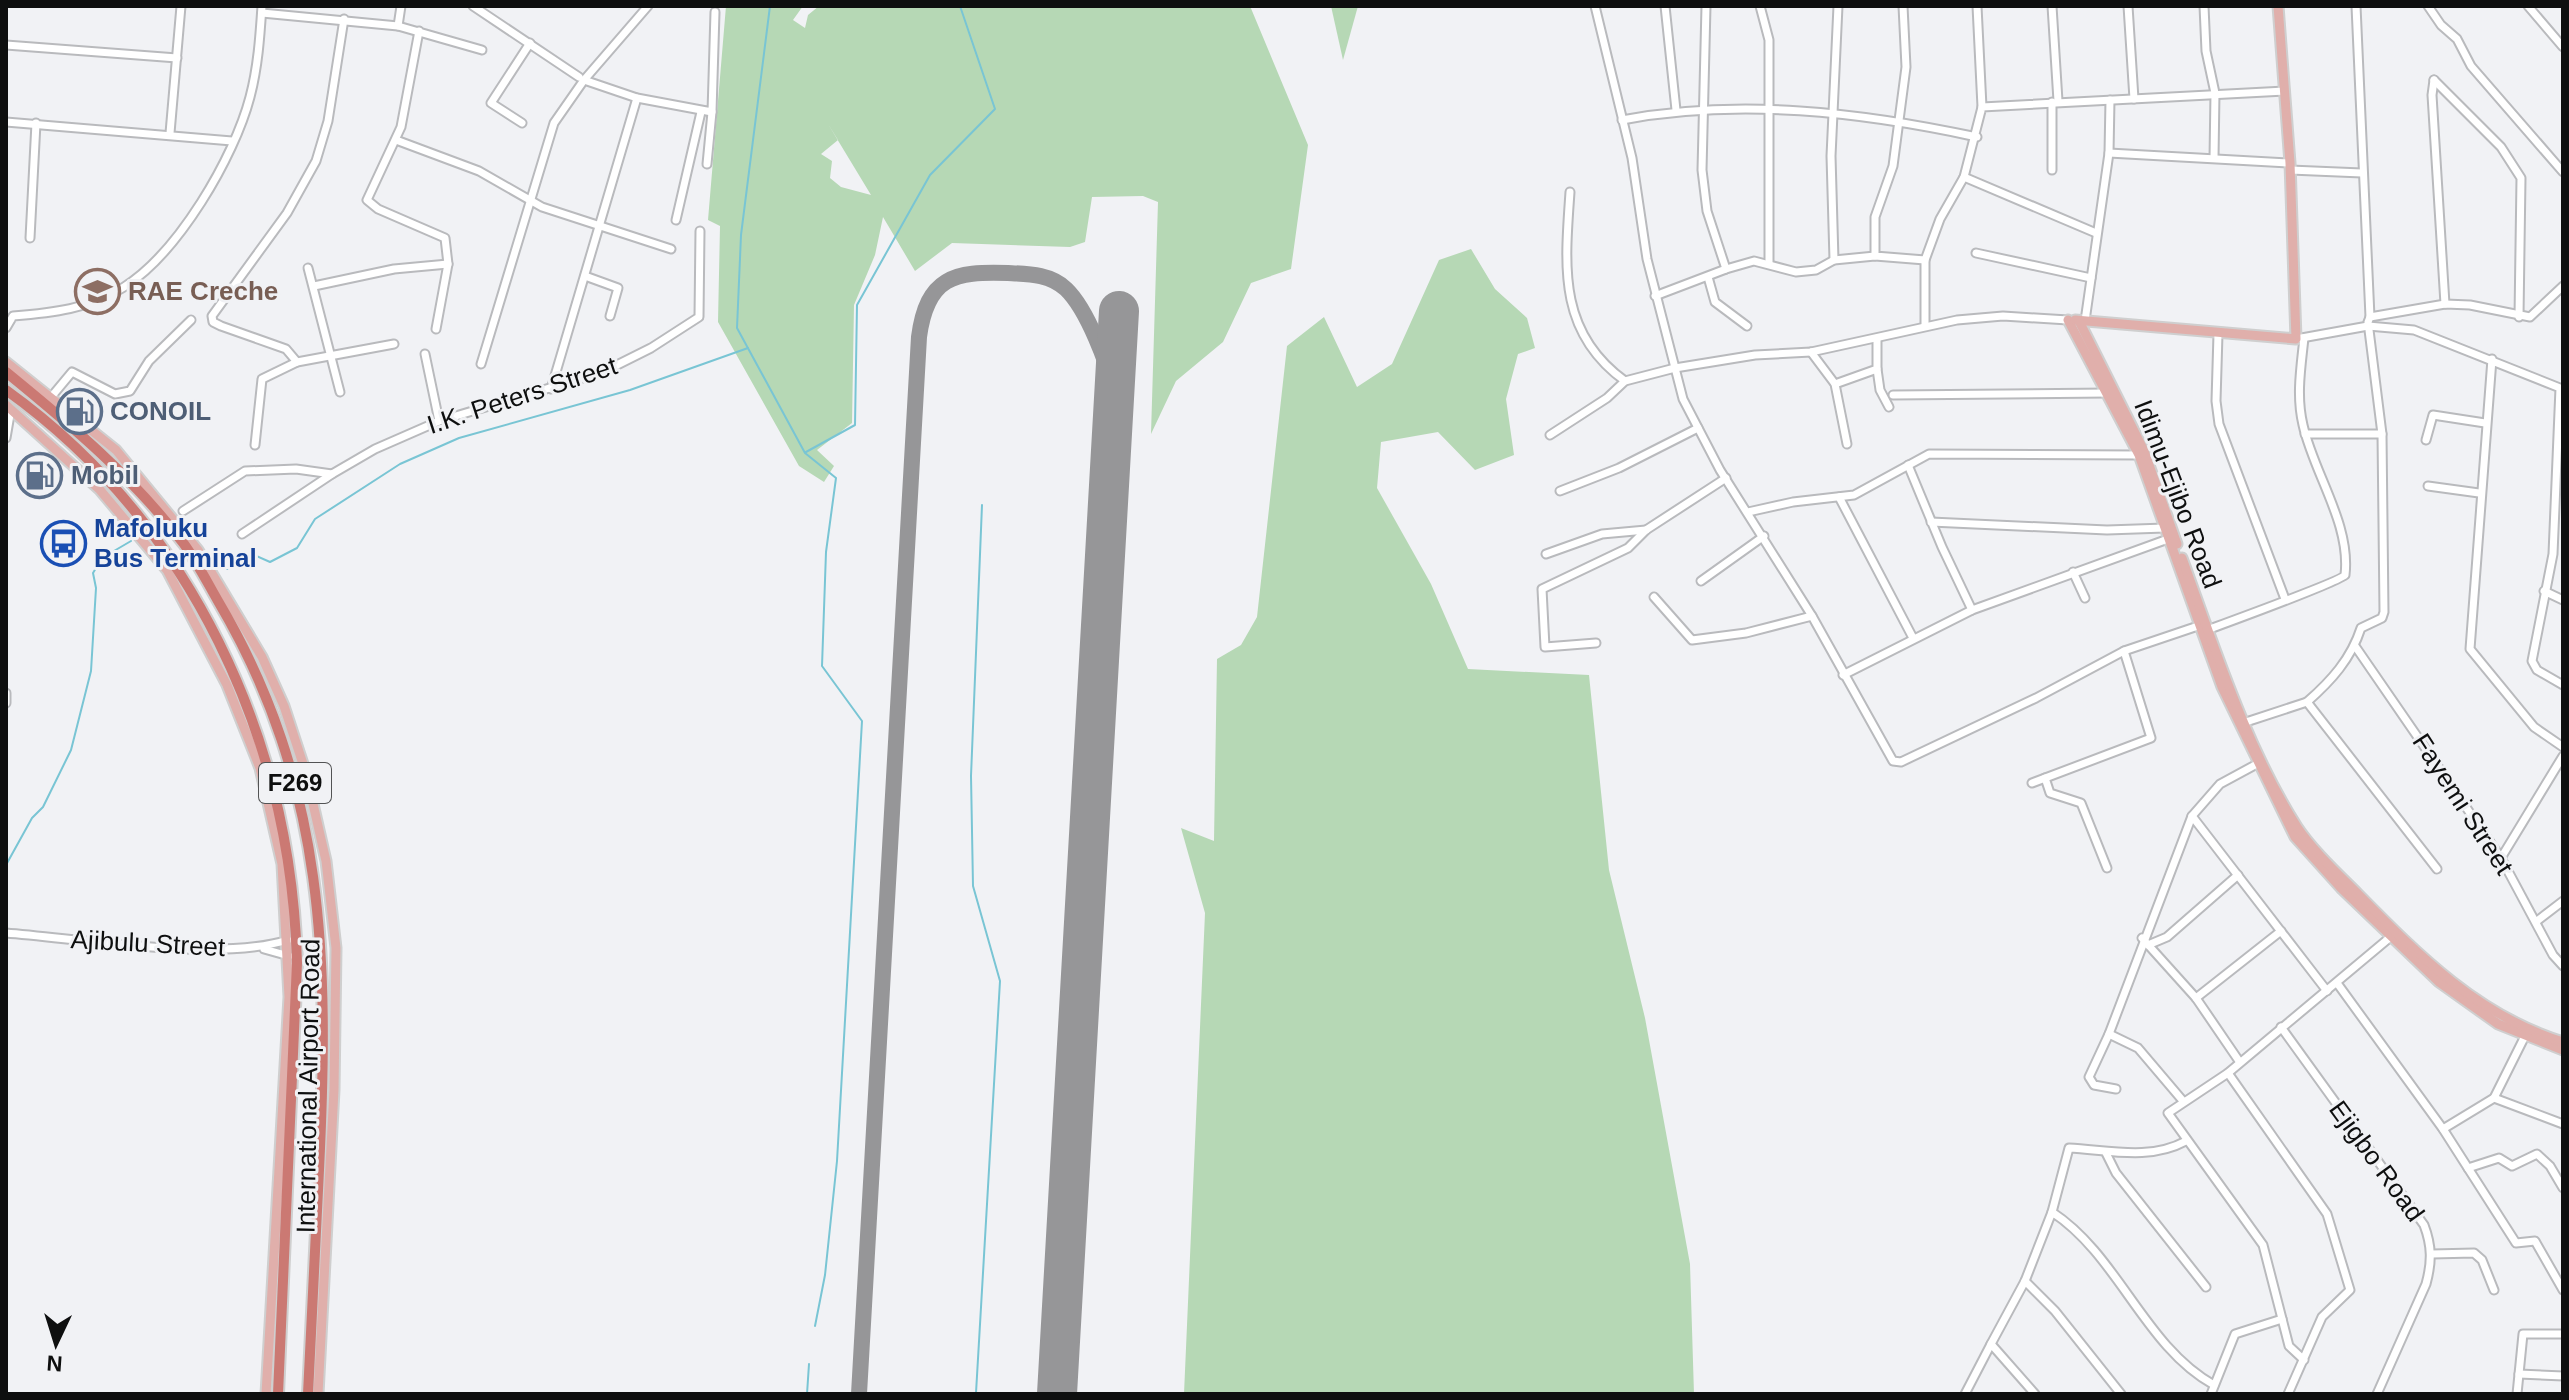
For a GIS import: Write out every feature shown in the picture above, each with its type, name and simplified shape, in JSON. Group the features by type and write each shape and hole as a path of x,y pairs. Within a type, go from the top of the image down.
{"highway":[{"name":"International Airport Road","path":"6,372 117,467 186,547 236,631 269,705 303,815 322,937 325,1024 322,1230 314,1293 308,1394"},
{"name":"International Airport Road","path":"6,390 95,466 126,499 171,558 218,639 261,742 284,827 296,946 297,1015 278,1394"}],"main road":[{"path":"2077,321 2300,338 2278,6"},
{"name":"Idimu-Ejibo Road","path":"2077,321 2108,393 2135,441 2162,509 2168,539 2257,764 2295,837 2439,982 2498,1024 2563,1050"},
{"name":"Idimu-Ejibo Road","path":"2077,321 2135,441 2203,628 2300,832 2393,935 2443,977 2501,1018 2563,1042"},
{"name":"International Airport Road","path":"6,362 116,450 198,550 262,657 284,706 306,773 326,861 336,948 336,1017 322,1230 318,1394"},
{"name":"International Airport Road","path":"9,407 121,512 167,570 227,685 260,768 282,864 289,956 266,1394"},
{"path":"276,1236 286,1209"}],"street":[{"path":"170,133 181,6"},
{"path":"398,26 401,6"},
{"path":"473,6 582,78 637,98 712,112"},
{"path":"1595,6 1622,120 1655,296 1683,399 1726,478 1812,616 1889,756 1901,762 2036,698 2124,651 2340,582 2347,564 2344,542 2305,434 2299,391 2300,338 2368,326 2414,330 2560,388 2553,554 2532,661 2537,670 2563,685"},
{"path":"1665,6 1676,110"},
{"path":"1706,6 1702,170 1707,211 1726,269"},
{"path":"1760,6 1769,40 1769,263"},
{"path":"1829,6 1838,9 1831,156 1834,260"},
{"path":"1875,256 1875,217 1893,166 1907,57 1903,6"},
{"path":"1925,326 1925,260 1940,219 1964,177 1977,137 1982,107 1977,6"},
{"path":"2052,6 2055,101 2052,170"},
{"path":"2128,6 2134,99"},
{"path":"2204,6 2206,51 2215,93 2214,158"},
{"path":"2246,722 2307,702 2330,682 2355,646 2361,628 2382,618 2384,612 2382,434 2368,326 2356,6"},
{"path":"2428,6 2441,25 2457,39 2471,66 2563,172"},
{"path":"2528,6 2563,47"},
{"path":"6,328 13,316 60,312 124,288 182,233 232,141 250,99 262,9 398,26 482,50"},
{"path":"481,364 554,123 582,78 646,9"},
{"path":"707,164 715,12"},
{"path":"297,362 286,349 221,326 213,322 212,316 287,213 316,161 328,121 344,19"},
{"path":"419,31 396,140 369,196 369,205 439,233 448,246 448,264 436,329"},
{"path":"522,123 491,103 530,43"},
{"path":"6,45 177,58"},
{"path":"2445,304 2432,95 2434,80 2501,147 2521,178 2519,317"},
{"path":"1982,107 2285,91"},
{"path":"551,389 637,98"},
{"path":"1550,435 1607,398 1625,381 1675,368 1755,355 1811,352 1877,340 1925,326 2003,316 2077,321 2091,278 2109,153 2110,100"},
{"path":"1622,120 1702,108 1768,110 1897,122 1977,137"},
{"path":"676,220 701,112"},
{"path":"6,122 170,133 232,141"},
{"path":"30,238 36,123"},
{"path":"396,140 479,171 542,207 599,223 667,248"},
{"path":"2109,153 2214,158 2362,173"},
{"path":"1964,177 2096,233"},
{"path":"1570,192 1565,262 1568,298 1576,317 1608,368 1625,381"},
{"name":"I.K. Peters Street","path":"242,534 375,449 439,421 603,372 651,348 699,317 700,231"},
{"path":"1976,253 2091,278"},
{"path":"1655,296 1754,261 1796,272 1816,270 1834,260 1875,256 1925,260"},
{"path":"314,286 394,269 448,264"},
{"path":"308,268 340,392"},
{"path":"586,273 618,288 610,316"},
{"path":"1708,277 1715,302 1747,326"},
{"path":"2370,317 2445,304 2470,305 2519,317 2533,315 2563,286"},
{"path":"52,396 72,372 115,394 130,391 149,361 191,320"},
{"path":"2218,334 2216,401 2219,424 2285,599"},
{"path":"1877,340 1880,390 1889,407"},
{"path":"255,445 260,383 297,362 394,344"},
{"path":"1811,352 1835,384 1847,444"},
{"path":"425,354 439,421"},
{"path":"2492,359 2479,493 2470,649 2534,727 2563,747"},
{"path":"1835,384 1877,369"},
{"path":"1893,395 2108,393"},
{"path":"6,438 9,407"},
{"path":"2426,440 2433,415 2485,423"},
{"path":"1560,491 1619,468 1698,428"},
{"path":"2305,434 2382,434"},
{"path":"1748,512 1854,495 1929,454 2139,455"},
{"path":"1908,465 1972,610"},
{"path":"183,511 245,471 296,469 332,474"},
{"path":"1596,643 1545,647 1542,589 1628,548 1646,530 1726,478"},
{"path":"2428,486 2479,493"},
{"path":"1839,497 1913,638"},
{"path":"1931,522 2107,530 2165,528"},
{"path":"1546,554 1602,534 1646,530"},
{"path":"1701,581 1764,536"},
{"path":"1843,675 1972,610 2168,539"},
{"path":"2073,572 2085,598"},
{"path":"2544,591 2563,600"},
{"path":"1654,597 1692,640 1758,630 1812,616"},
{"name":"Fayemi Street","path":"2355,646 2501,858 2553,955 2563,966"},
{"path":"2032,783 2151,738 2124,651"},
{"path":"6,693 6,703"},
{"path":"2307,702 2437,869"},
{"path":"2501,858 2563,756"},
{"path":"2116,1089 2089,1081 2192,816 2220,784 2257,764"},
{"path":"2045,778 2050,793 2081,803 2107,868"},
{"path":"2192,816 2327,991"},
{"path":"2145,942 2167,937 2238,875"},
{"path":"2537,921 2563,901"},
{"path":"2196,998 2281,931"},
{"name":"Ajibulu Street","path":"6,933 159,945 262,948 288,940"},
{"path":"2304,1360 2291,1352 2263,1245 2168,1113 2228,1073 2393,935"},
{"path":"2145,942 2196,998 2239,1061"},
{"path":"262,948 289,956"},
{"path":"2337,983 2443,1129 2516,1243 2535,1241 2563,1290"},
{"name":"Ejigbo Road","path":"2281,1027 2424,1225 2432,1254 2426,1284 2377,1394"},
{"path":"2109,1034 2138,1048 2183,1101"},
{"path":"2443,1129 2494,1098 2525,1036"},
{"path":"2228,1073 2327,1214 2336,1236 2349,1294 2322,1317 2288,1394"},
{"path":"2494,1098 2563,1124"},
{"path":"1965,1394 2025,1281 2052,1212 2069,1148 2106,1153 2164,1152 2186,1141"},
{"path":"2106,1153 2116,1173 2206,1287"},
{"path":"2468,1168 2499,1158 2512,1166 2537,1154 2550,1166 2563,1188"},
{"path":"2052,1212 2076,1229 2183,1365 2214,1385"},
{"path":"2432,1254 2474,1253 2482,1260 2494,1290"},
{"path":"2025,1281 2087,1348 2121,1394"},
{"path":"2211,1394 2235,1334 2282,1319"},
{"path":"2517,1394 2523,1334 2563,1334"},
{"path":"1991,1344 2035,1394"},
{"path":"2519,1374 2563,1376"}],"green space":[{"path":"726,6 803,6 793,20 805,28 808,15 819,6 1250,6 1308,145 1291,269 1251,283 1223,342 1176,381 1151,434 1158,202 1143,196 1092,197 1085,242 1070,247 952,243 915,271 883,217 875,255 854,305 852,423 817,450 834,466 824,482 799,466 718,322 720,226 708,220","holes":["838,140 871,195 841,187 830,178 832,161 821,154"]},
{"path":"1331,6 1358,6 1343,60"},
{"path":"1471,249 1495,289 1527,318 1535,348 1518,354 1506,399 1514,455 1475,470 1438,432 1381,442 1377,488 1431,584 1468,669 1589,675 1609,870 1645,1018 1690,1264 1694,1394 1184,1394 1205,913 1181,828 1214,841 1217,659 1241,645 1257,617 1287,346 1324,317 1357,387 1392,364 1439,260"}],"waterway":[{"path":"770,6 741,235 737,328 805,453 836,478 826,552 822,666 862,721 837,1161 825,1275 815,1326"},
{"path":"806,452 855,425 857,305 930,175 995,109 960,6"},
{"path":"227,569 254,555 270,562 297,548 315,519 400,464 459,438 630,390 748,348"},
{"path":"976,1393 1000,981 973,886 971,776 982,505"},
{"path":"6,865 32,818 43,807 71,750 91,671 96,588 93,573 102,558 131,541"},
{"path":"807,1394 809,1364"}],"taxiway":[{"path":"859,1394 919,337 929,301 946,282 972,274 1024,274 1053,280 1066,289 1082,310 1102,353 1116,394"}],"runway":[{"path":"1057,1394 1119,311"}],"place":[{"name":"RAE Creche","path":"97,291"},
{"name":"CONOIL","path":"79,411"},
{"name":"Mobil","path":"40,475"},
{"name":"Mafoluku Bus Terminal","path":"63,543"}]}
